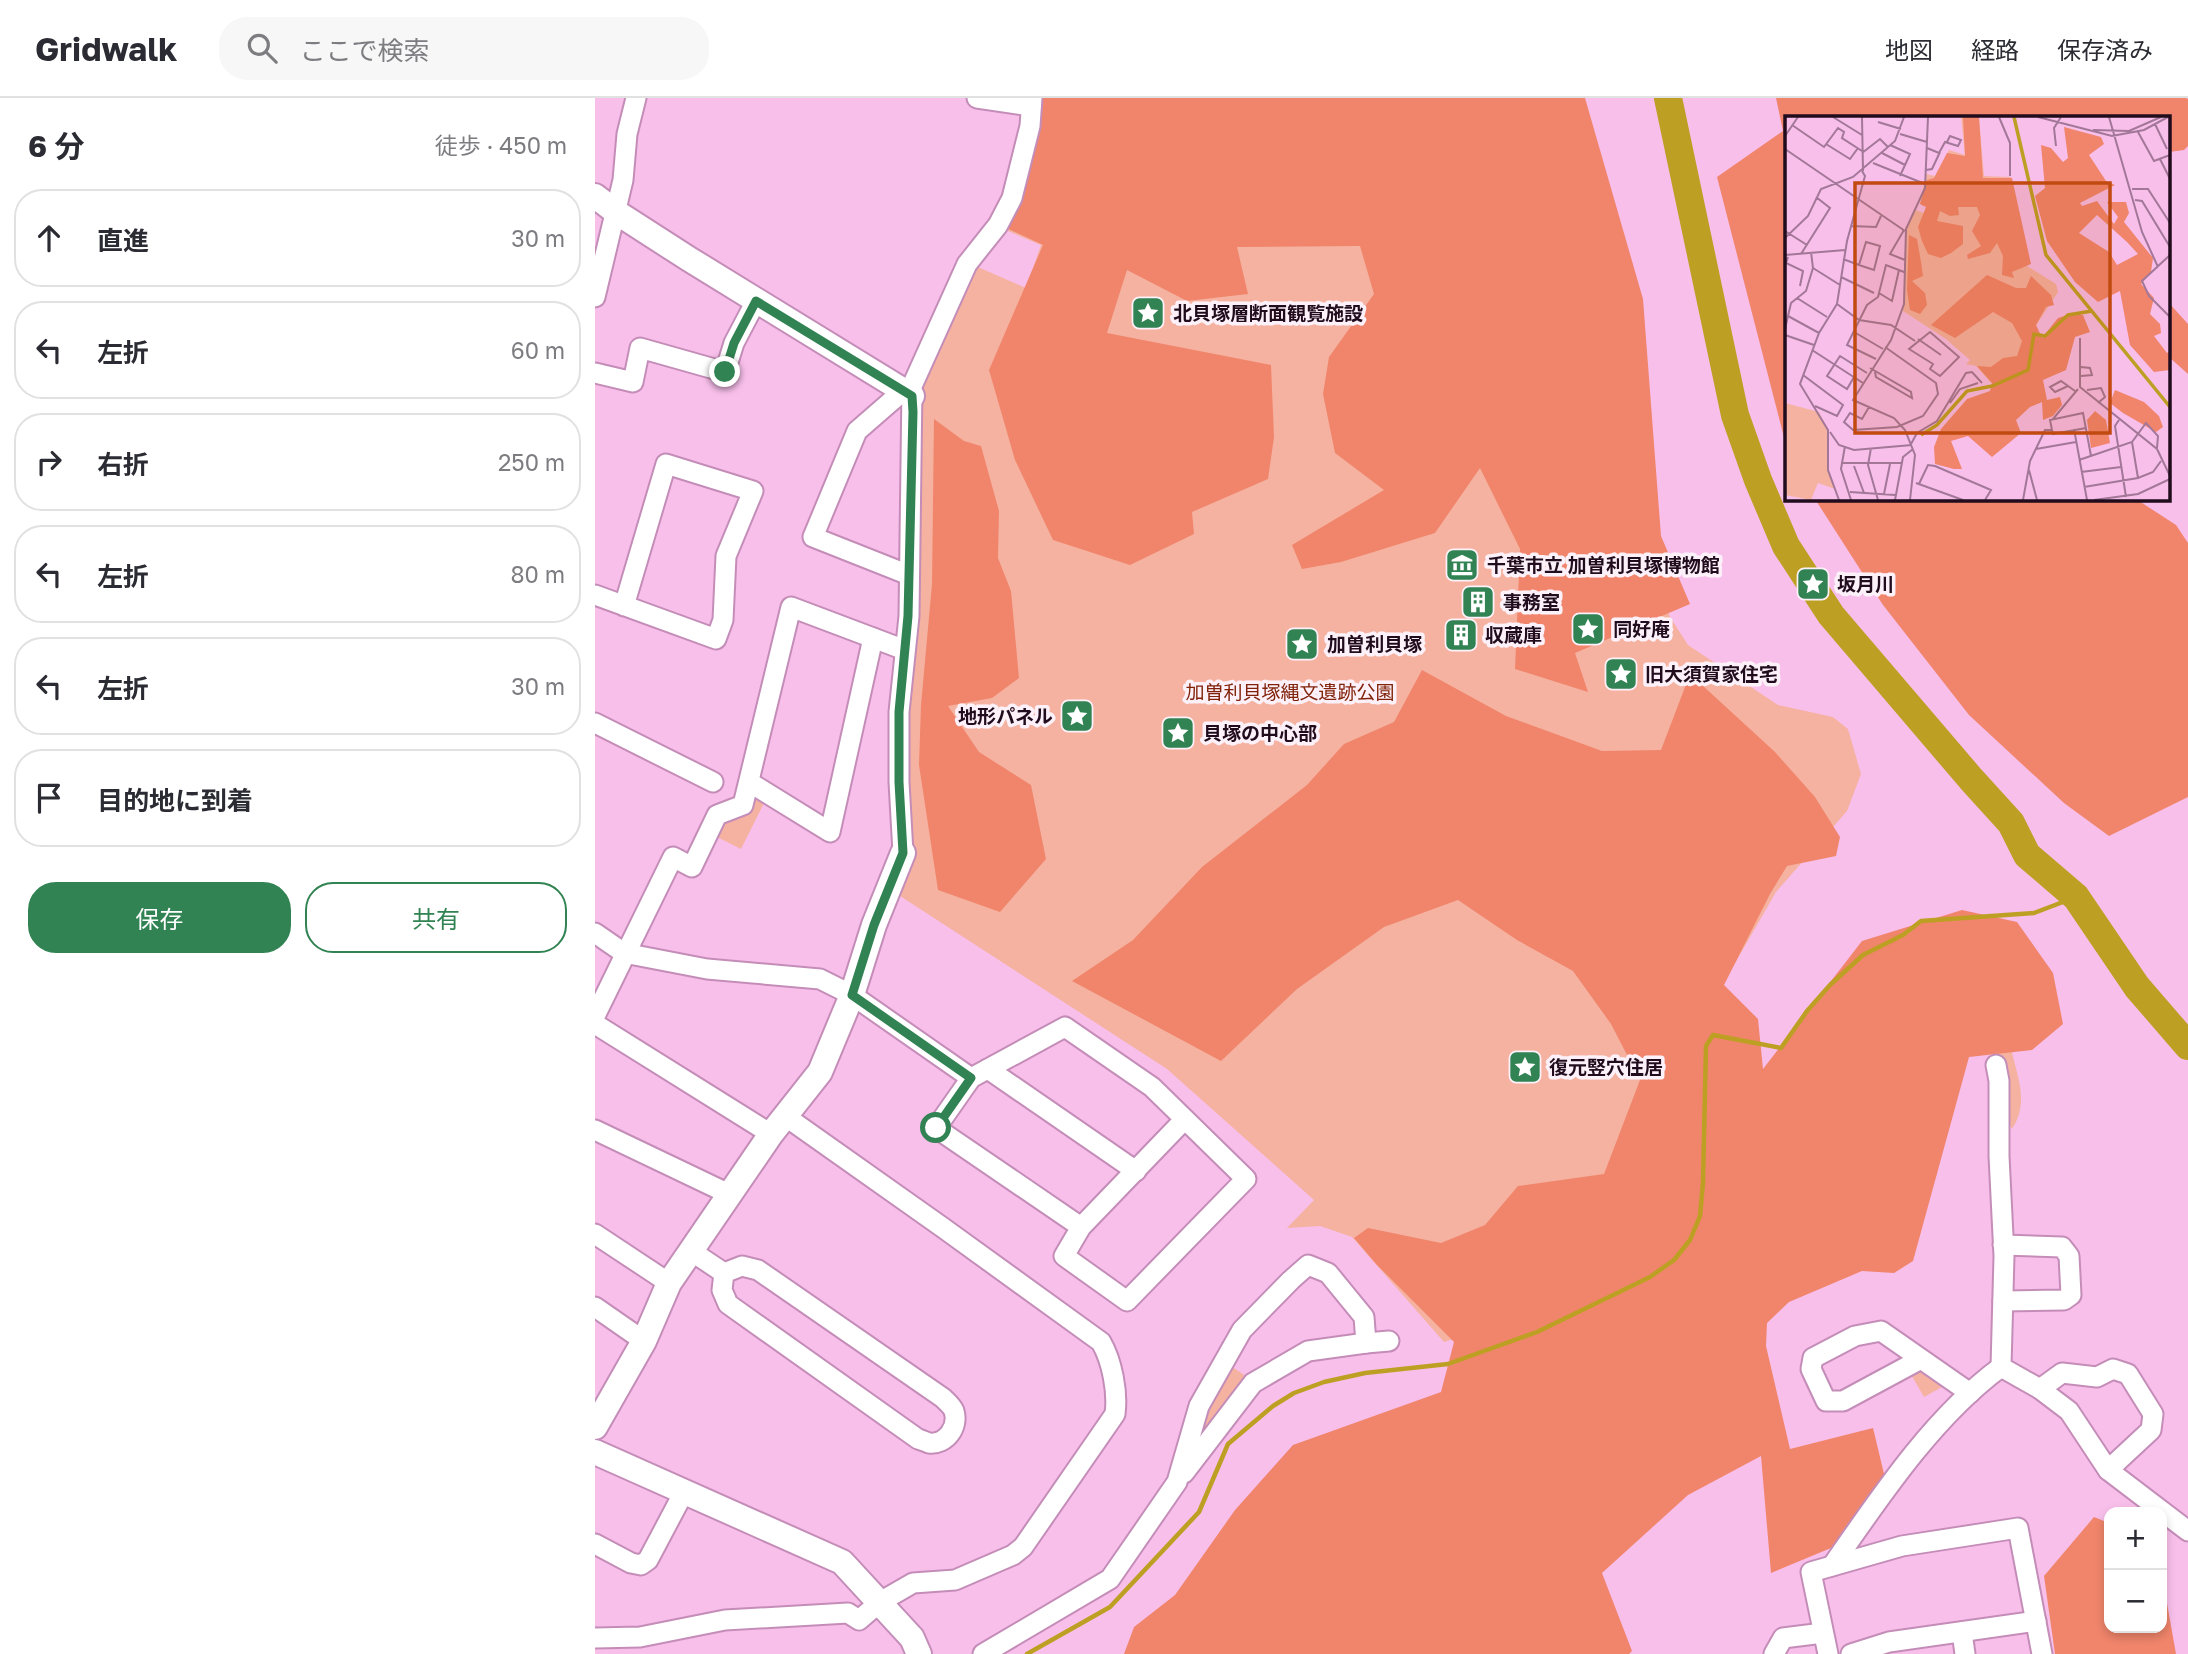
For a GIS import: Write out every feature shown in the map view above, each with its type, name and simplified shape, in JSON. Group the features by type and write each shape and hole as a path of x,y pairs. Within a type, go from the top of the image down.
{"street":[{"path":"595,297 623,180 627,134 636,98"},
{"path":"909,575 813,537 857,431 907,394 967,264 997,225 1012,198 1028,137 1032,102 977,98"},
{"path":"595,196 756,301 907,394 913,412 909,575 899,712 903,853 874,925 852,995 820,1072 778,1125 669,1283 644,1341 595,1427"},
{"path":"595,373 633,382 640,348 725,372 734,343 756,301"},
{"path":"595,595 624,606 716,639 723,620 726,556 753,491 666,464 624,606"},
{"path":"595,1016 673,857 692,867 717,815 743,805 791,607 905,650"},
{"path":"749,782 830,832 873,638"},
{"path":"595,723 713,782"},
{"path":"595,933 624,953 707,969 820,979 852,995 1136,1171"},
{"path":"595,1024 778,1125 931,1219 1101,1342 1106,1352 1117,1402 1115,1414 1023,1547 1013,1555 955,1580 913,1583 880,1602 859,1620 848,1613 725,1620 640,1637 595,1638"},
{"path":"1081,1227 936,1128 979,1074 1065,1027 1152,1087 1246,1179 1128,1301 1064,1255 1081,1227 1184,1119"},
{"path":"1832,1566 1899,1471 1970,1392 2001,1367 2003,1245 1999,1081 1996,1065"},
{"path":"595,1130 729,1194"},
{"path":"595,1234 669,1283"},
{"path":"2003,1245 2061,1247 2069,1256 2071,1295 2064,1300 2003,1301"},
{"path":"691,1251 724,1273"},
{"path":"1177,1482 1199,1406 1242,1330 1308,1265 1328,1273 1364,1317 1366,1343"},
{"path":"742,1266 758,1270 943,1398 954,1410 955,1423 951,1433 941,1442 930,1443 918,1438 873,1407 728,1304 722,1290 724,1273 742,1266"},
{"path":"595,1307 644,1341"},
{"path":"1921,1359 1843,1401 1826,1401 1811,1368 1813,1358 1855,1336 1881,1331 1970,1392"},
{"path":"983,1654 1110,1579 1177,1482 1253,1383 1308,1351 1389,1341"},
{"path":"2001,1367 2041,1388 2069,1411 2108,1471 2188,1531"},
{"path":"2041,1388 2062,1373 2097,1377 2113,1368 2129,1374 2153,1414 2151,1430 2108,1471"},
{"path":"595,1452 842,1562 912,1637 919,1654"},
{"path":"595,1544 631,1563 641,1565 648,1560 684,1492"},
{"path":"1828,1654 1811,1572 1902,1546 2018,1528 2042,1654"},
{"path":"1851,1654 1889,1642 2036,1621"},
{"path":"1962,1632 1965,1654"},
{"path":"1774,1654 1783,1638 1823,1633"}],"green space":[{"name":"加曽利貝塚縄文遺跡公園","path":"1574,98 1632,512 1670,617 1688,645 1778,705 1833,717 1848,729 1861,774 1847,811 1776,892 1719,991 1577,1300 1444,1342 1352,1237 1320,1226 1287,1228 1314,1200 1167,1069 897,894 904,785 917,390 971,264 1026,288 1041,245 1001,228 1027,168"},
{"path":"759,797 766,799 741,849 715,836 726,817"},
{"path":"2011,1048 2021,1089 2020,1109 2012,1129 2005,1114 2005,1077 1996,1051"},
{"path":"1231,1366 1247,1377 1228,1410 1194,1442 1207,1405"},
{"path":"1924,1366 1951,1382 1924,1397 1909,1371"}],"shaded area":[{"path":"1040,98 1585,98 1643,299 1661,536 1690,604 1575,653 1588,692 1515,669 1520,549 1480,468 1435,533 1341,562 1302,569 1292,545 1384,490 1335,453 1323,394 1329,357 1374,294 1360,246 1237,247 1248,294 1187,301 1127,270 1107,333 1271,365 1274,437 1268,479 1192,512 1194,534 1130,565 1053,540 1015,460 989,370 1043,245 1004,227 1021,203"},
{"path":"1776,98 2188,99 2188,146 2184,150 2171,152 2171,116 1785,116 1785,441 1717,177 1783,131"},
{"path":"2171,305 2188,324 2188,374 2171,359"},
{"path":"934,419 964,441 981,446 999,511 998,558 1011,591 1019,678 992,698 948,706 979,752 1031,785 1046,859 1000,912 938,890 919,765 921,705 932,584"},
{"path":"1816,500 2138,500 2176,525 2188,543 2188,797 2109,836 2064,803 1969,715 1883,605"},
{"path":"1422,670 1506,716 1602,751 1661,750 1690,674 1775,752 1815,797 1840,837 1836,856 1787,866 1724,985 1758,1019 1763,1069 1862,941 1962,910 2017,922 2053,973 2063,1024 2032,1050 1969,1057 1913,1261 1894,1273 1862,1271 1789,1302 1767,1323 1766,1346 1790,1449 1873,1428 1885,1478 1831,1548 1771,1573 1761,1456 1688,1495 1602,1573 1632,1651 1629,1654 1124,1654 1134,1627 1175,1595 1235,1510 1293,1445 1441,1392 1454,1342 1377,1265 1354,1238 1368,1228 1441,1243 1485,1225 1518,1186 1604,1174 1640,1080 1611,1024 1573,971 1517,940 1458,900 1384,927 1297,989 1221,1061 1072,981 1133,940 1202,867 1307,785 1344,744 1394,722"},
{"path":"2094,1517 2104,1521 2104,1633 2167,1633 2167,1603 2176,1654 2055,1654 2044,1576"}],"waterway":[{"name":"坂月川","path":"1668,98 1735,415 1758,480 1786,546 1831,615 2011,823 2027,855 2076,897 2137,987 2188,1046"},
{"path":"1027,1654 1110,1607 1199,1512 1228,1444 1273,1406 1294,1393 1324,1382 1365,1373 1448,1364 1537,1332 1650,1277 1674,1260 1690,1240 1700,1216 1706,1046 1713,1035 1781,1048 1807,1011 1830,985 1863,955 1903,935 1921,921 2034,913 2076,897"}],"place":[{"name":"北貝塚層断面観覧施設","path":"1148,313"},
{"name":"千葉市立 加曽利貝塚博物館","path":"1462,565"},
{"name":"坂月川","path":"1813,584"},
{"name":"事務室","path":"1478,602"},
{"name":"同好庵","path":"1588,629"},
{"name":"収蔵庫","path":"1461,635"},
{"name":"加曽利貝塚","path":"1302,644"},
{"name":"旧大須賀家住宅","path":"1621,674"},
{"name":"地形パネル","path":"1077,716"},
{"name":"貝塚の中心部","path":"1178,733"},
{"name":"復元竪穴住居","path":"1525,1067"}],"route":[{"path":"725,372 734,343 756,301 912,396 908,616 899,712 903,853 874,925 852,995 971,1078 936,1128"}]}
